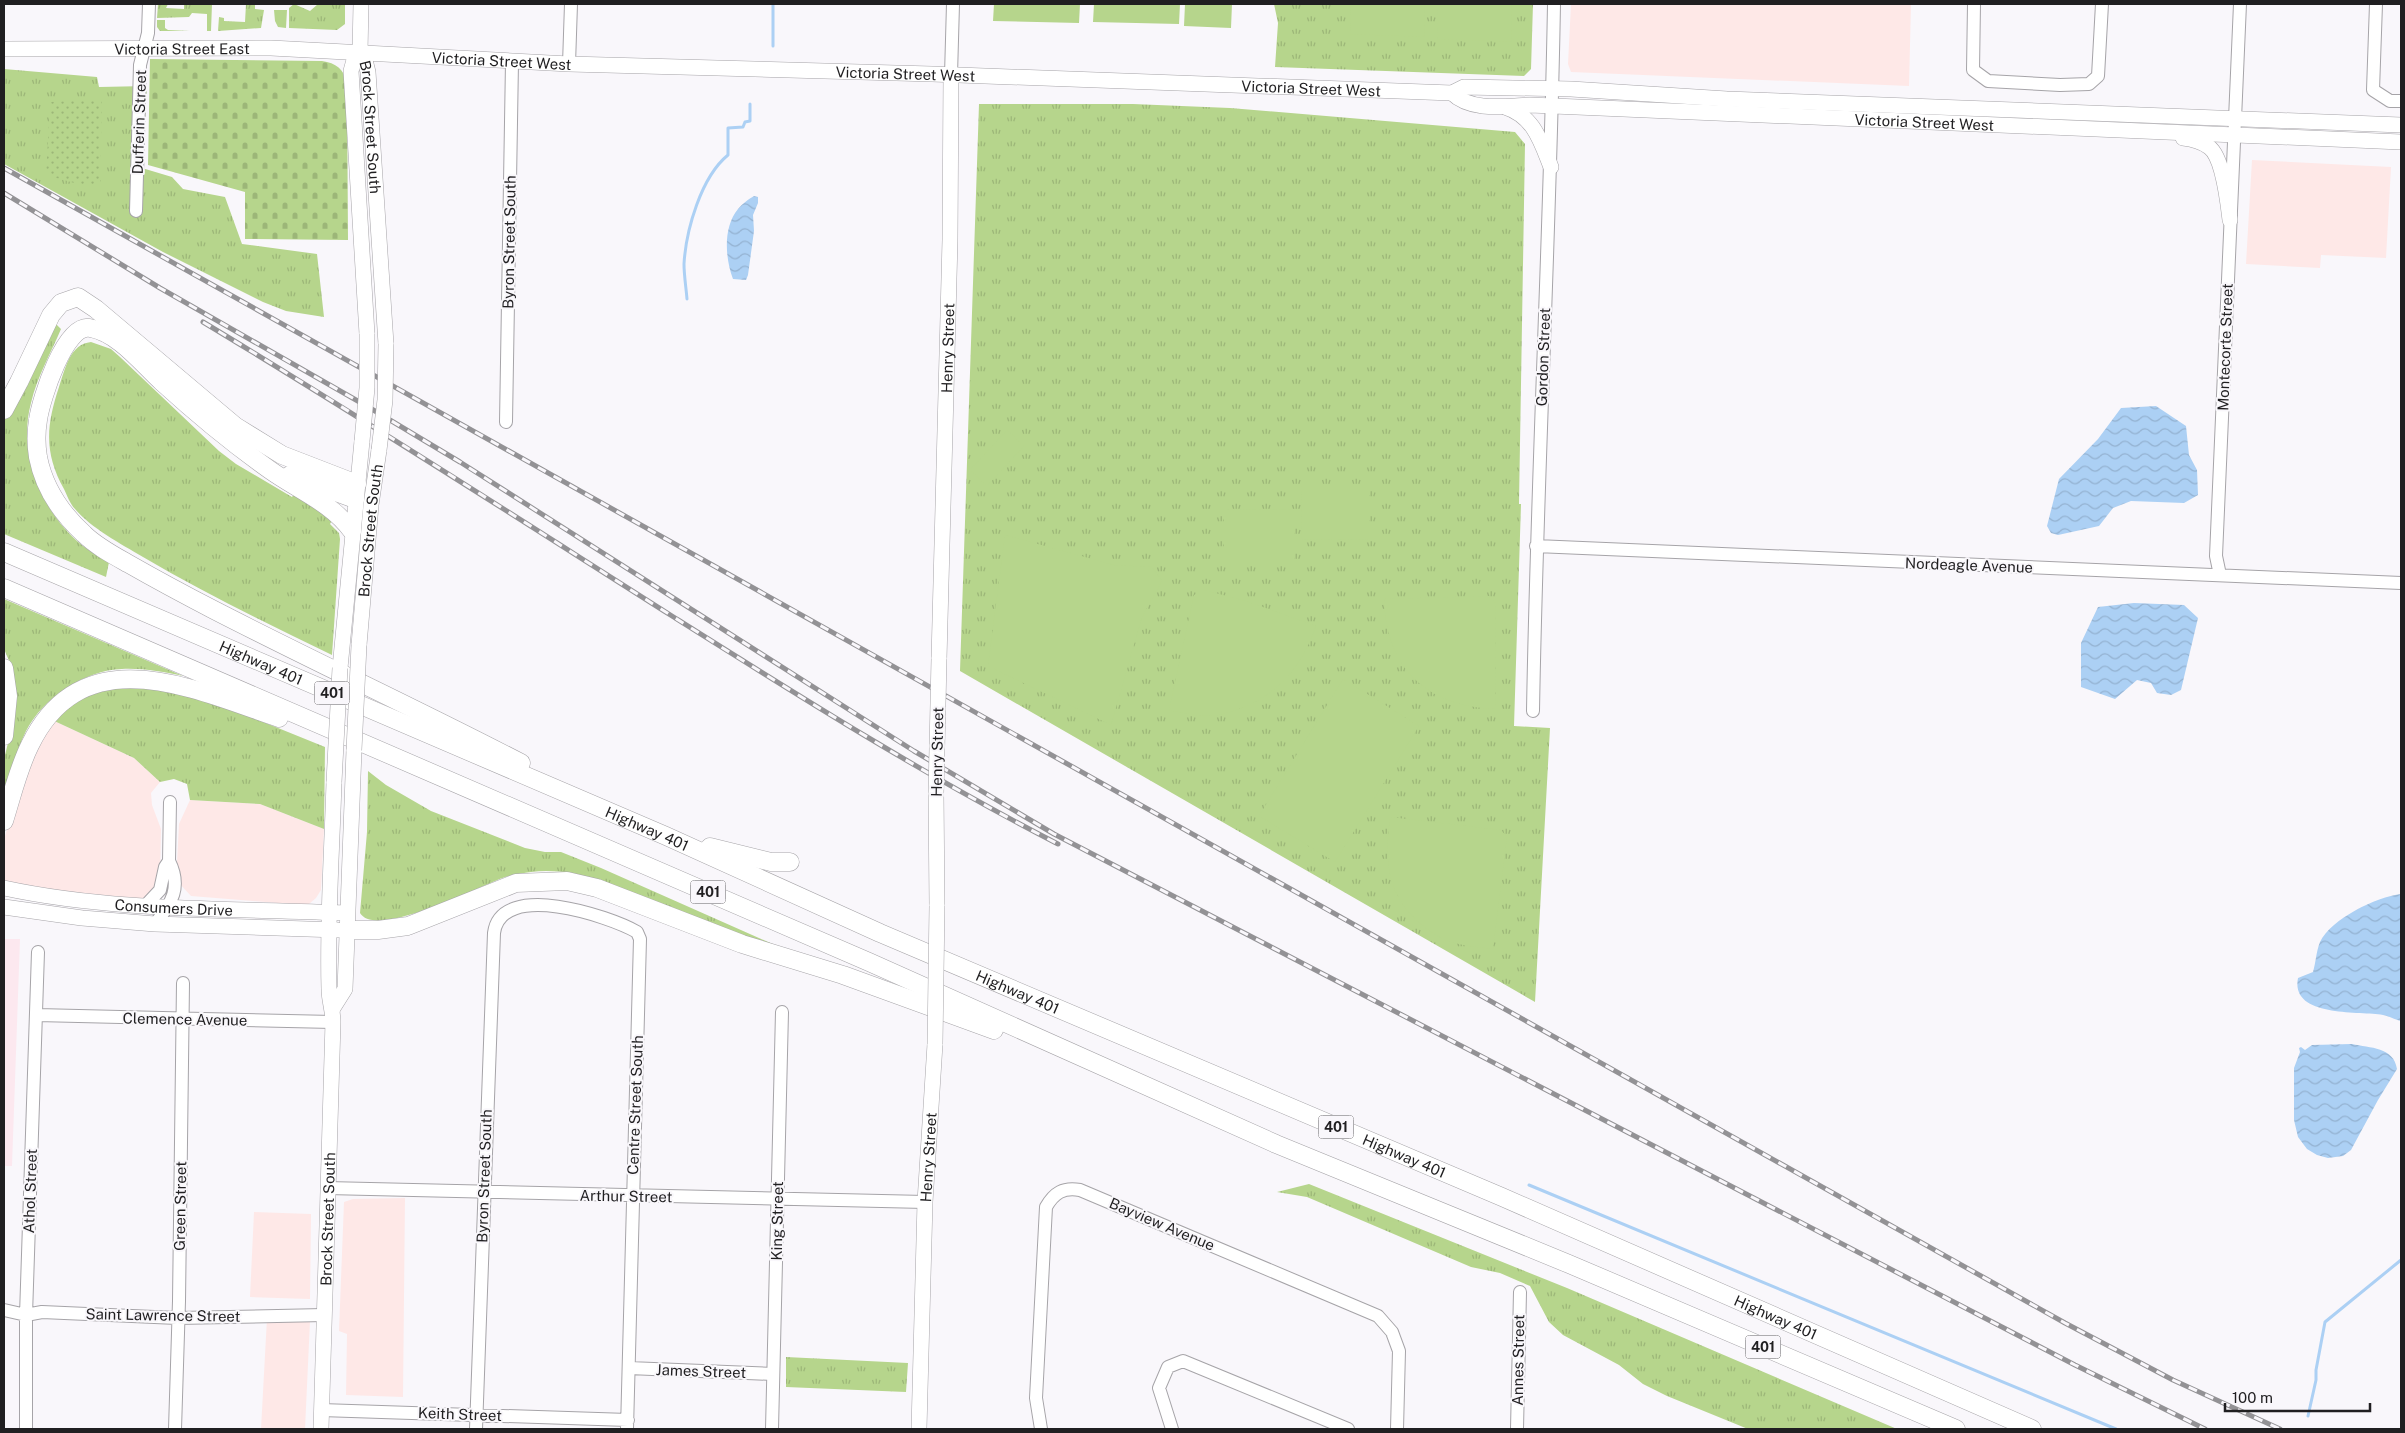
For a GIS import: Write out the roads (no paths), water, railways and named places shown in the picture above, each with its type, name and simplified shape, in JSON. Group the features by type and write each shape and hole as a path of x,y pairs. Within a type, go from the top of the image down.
{"highway":[{"path":"4,410 51,315 61,303 78,297 96,309 235,426 282,455 356,491"},
{"path":"352,531 339,515 256,460 204,419 117,341 89,327 81,328 73,334 57,361 45,392 38,418 36,438 44,476 54,500 87,537 140,570 316,663 441,722 663,835 772,862 790,862"},
{"path":"256,460 282,472 356,491"},
{"name":"Highway 401","path":"4,552 663,835 880,933 1511,1201 2032,1429"},
{"name":"Highway 401","path":"4,588 869,962 1276,1144 1570,1264 1956,1429"},
{"path":"4,668 8,696 4,736"},
{"path":"4,821 30,746 49,717 60,706 83,690 117,679 134,678 180,686 299,725 547,822"},
{"path":"340,924 378,930 408,926 516,883 545,880 581,883 742,944 843,975 972,1022 1276,1144"}],"main road":[{"name":"Brock Street South","path":"321,1429 333,1015 345,990 340,924 352,790 359,645 372,499 385,400 386,344 368,72 365,60 360,52 361,4"},
{"name":"Victoria Street East","path":"4,49 271,48 360,52"},
{"name":"Brock Street South","path":"340,924 329,912 334,782 340,668 367,388 368,334 352,71 354,60 360,52"},
{"name":"Victoria Street West","path":"360,52 512,62 951,75 1452,94 1464,87 1553,90 1726,99 2401,125"},
{"name":"Henry Street","path":"919,1429 925,1202 935,1044 936,793 950,240 951,75"},
{"name":"Victoria Street West","path":"1452,94 1464,103 1499,106 1552,106 2401,142"},
{"path":"1499,106 1514,110 1538,131 1551,167"},
{"path":"2135,130 2194,140 2210,147 2222,170 2230,220"},
{"path":"356,491 372,499"},
{"name":"Consumers Drive","path":"4,888 54,898 146,905 329,912"},
{"name":"Consumers Drive","path":"4,907 82,918 155,924 340,924"}],"street":[{"name":"Dufferin Street","path":"136,210 140,65 148,33 149,4"},
{"path":"569,64 571,4"},
{"path":"951,75 953,4"},
{"name":"Gordon Street","path":"1533,711 1536,546 1551,167 1554,4"},
{"path":"1974,4 1973,70 1988,82 2060,85 2089,84 2098,76 2102,4"},
{"name":"Montecorte Street","path":"2220,575 2216,556 2240,4"},
{"path":"2376,4 2373,90 2390,101 2401,101"},
{"name":"Byron Street South","path":"506,422 512,62"},
{"name":"Nordeagle Avenue","path":"1536,546 2401,583"},
{"path":"155,924 169,906 174,894 174,872 169,861 170,802"},
{"path":"146,905 160,890 165,867 169,861"},
{"name":"Byron Street South","path":"476,1429 496,922 504,912 536,905 554,905 586,911 637,932"},
{"name":"Centre Street South","path":"628,1425 640,939 637,932"},
{"name":"Athol Street","path":"26,1429 26,1314 38,952"},
{"name":"Green Street","path":"174,1429 183,983"},
{"name":"King Street","path":"772,1429 782,1012"},
{"name":"Clemence Avenue","path":"37,1015 182,1019 333,1015"},
{"name":"Arthur Street","path":"327,1188 925,1202"},
{"name":"Bayview Avenue","path":"1041,1429 1036,1398 1046,1207 1052,1196 1058,1191 1070,1188 1080,1190 1378,1316 1392,1332 1399,1351 1398,1429"},
{"name":"Annes Street","path":"1517,1429 1520,1292"},
{"name":"Saint Lawrence Street","path":"4,1310 26,1314 42,1312 177,1318 324,1315"},
{"path":"1172,1429 1158,1388 1168,1367 1183,1361 1348,1429"},
{"name":"James Street","path":"629,1368 773,1374"},
{"name":"Keith Street","path":"321,1410 476,1415 628,1425"}],"water":[{"path":"754,196 758,197 758,203 753,215 754,231 748,275 746,280 733,279 727,252 730,225 738,209"},
{"path":"2156,406 2186,426 2189,455 2197,470 2198,495 2184,503 2131,501 2113,508 2099,526 2058,535 2051,533 2047,526 2059,479 2098,439 2121,408"},
{"path":"2134,603 2184,605 2198,618 2181,690 2171,695 2157,693 2151,683 2137,680 2115,699 2081,687 2081,643 2098,607"},
{"path":"2401,894 2401,1021 2383,1015 2328,1010 2315,1006 2305,1000 2298,991 2298,978 2313,972 2320,942 2326,933 2355,910 2367,904"},
{"path":"2352,1044 2386,1052 2395,1062 2397,1069 2351,1150 2343,1156 2328,1158 2317,1155 2307,1149 2298,1137 2294,1120 2294,1068 2300,1052 2299,1048 2301,1047 2305,1050 2312,1045"}],"waterway":[{"path":"773,4 773,46"},
{"path":"687,299 684,264 685,250 692,220 710,177 728,155 728,128 743,127 745,122 750,121 750,104"},
{"path":"1529,1185 2116,1429"},
{"path":"2308,1416 2325,1322 2401,1260"}],"railway":[{"path":"4,168 2065,1323 2173,1380 2280,1429"},
{"path":"4,193 160,288 370,408 460,462 914,751 1054,834 2075,1365 2205,1429"},
{"path":"203,322 380,431 815,705 910,763 1058,844"}]}
